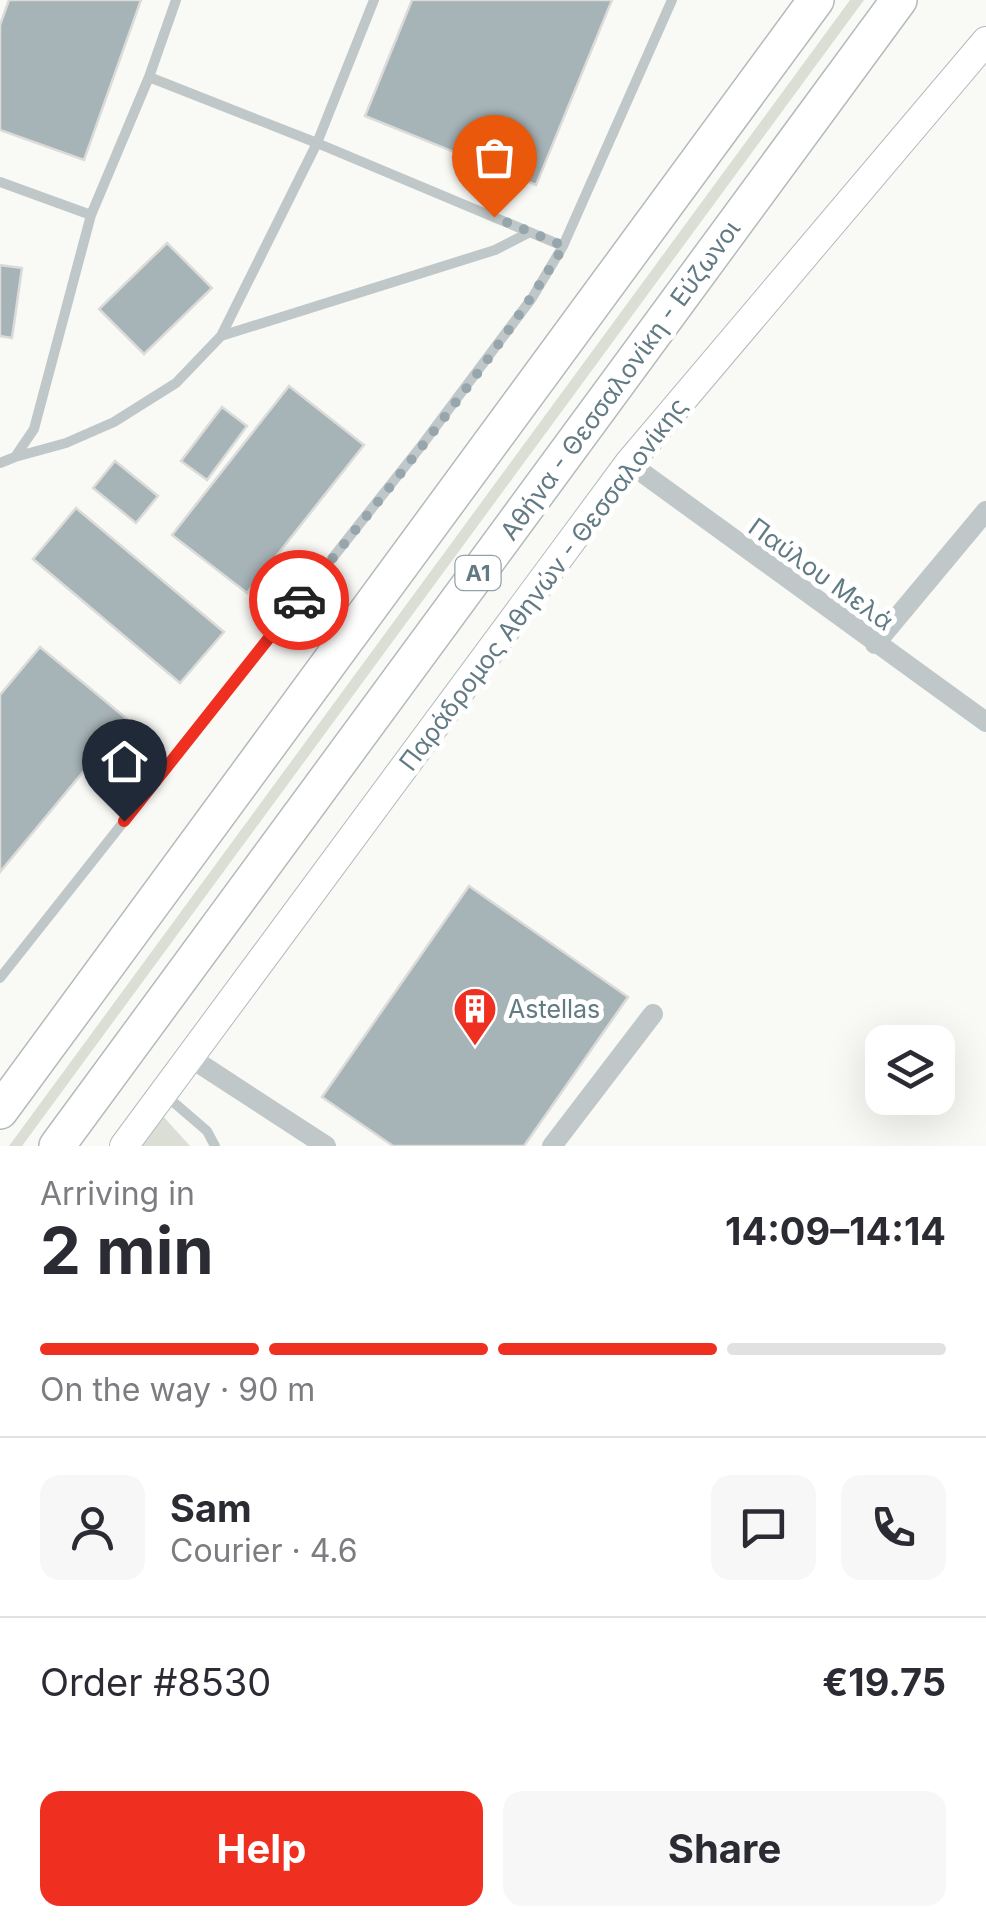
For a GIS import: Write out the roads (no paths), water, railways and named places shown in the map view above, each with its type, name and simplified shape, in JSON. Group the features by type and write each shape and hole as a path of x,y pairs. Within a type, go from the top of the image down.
{"highway":[{"path":"0,1111 816,0"},
{"name":"Αθήνα - Θεσσαλονίκη - Εύζωνοι","path":"58,1146 898,0"}],"main road":[{"name":"Παράδρομος Αθηνών - Θεσσαλονίκης","path":"124,1146 629,463 984,49"}],"street":[{"name":"Παύλου Μελά","path":"629,463 986,722"},
{"path":"875,644 986,511"},
{"path":"552,1146 653,1014"},
{"path":"191,1058 326,1146"}],"lane":[{"path":"15,456 34,429 91,215 150,77 176,0"},
{"path":"0,463 66,443 114,422 176,383 222,336 318,143 374,0"},
{"path":"0,978 422,445 532,298 564,246 672,0"},
{"path":"150,77 564,246"},
{"path":"0,182 91,215"},
{"path":"222,336 495,250 530,232"},
{"path":"164,1094 207,1131 215,1146"}],"place":[{"name":"Astellas","path":"475,1047"}]}
